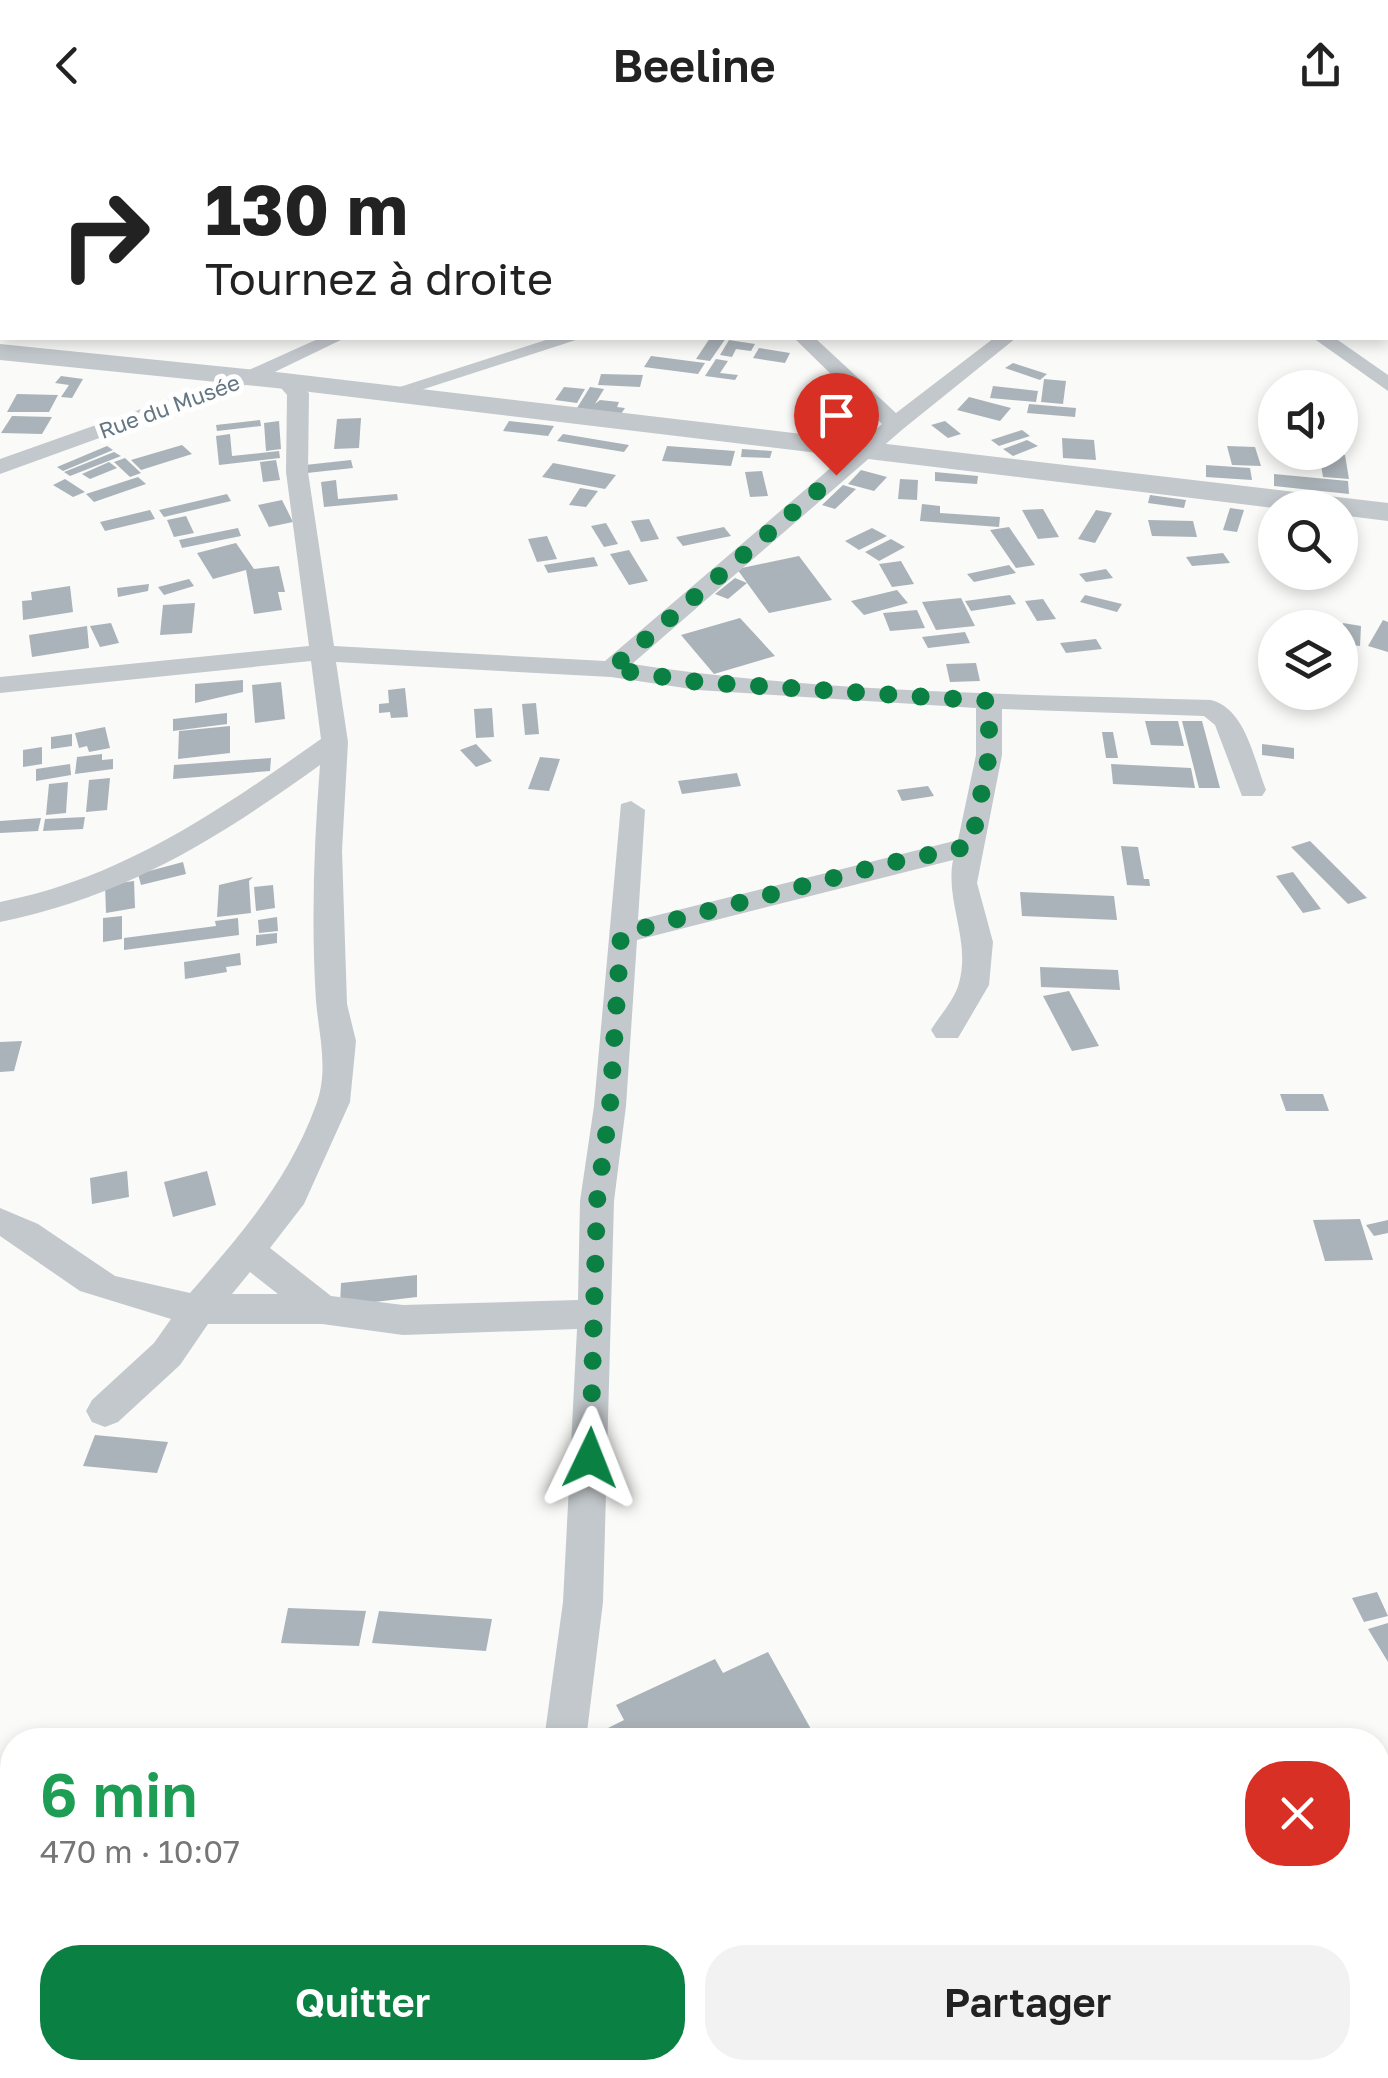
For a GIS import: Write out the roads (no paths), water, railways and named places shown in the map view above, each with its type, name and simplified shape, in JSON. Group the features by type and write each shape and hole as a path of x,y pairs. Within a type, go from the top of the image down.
{"street":[{"name":"Rue du Musée","path":"0,467 247,378 330,340"},
{"path":"386,395 565,340"},
{"path":"806,340 895,424"},
{"path":"611,669 999,340"},
{"path":"1326,340 1388,385"},
{"path":"0,352 1388,512"},
{"path":"105,1411 167,1354 198,1309 292,1195 334,1102 340,1042 332,1004 328,851 336,742 319,653 297,472 298,393 286,382"},
{"path":"0,685 319,653 611,669 698,682 989,701 1218,710 1227,722 1252,790"},
{"path":"948,1030 974,985 978,942 963,883 989,755 989,701"},
{"path":"0,912 43,906 176,852 336,742"},
{"path":"567,1728 584,1602 597,1201 610,1106 631,810"},
{"path":"621,934 890,863 971,846"},
{"path":"0,1222 41,1241 93,1282 153,1302 198,1309 322,1309 402,1320 596,1314"},
{"path":"248,1250 322,1309"}]}
